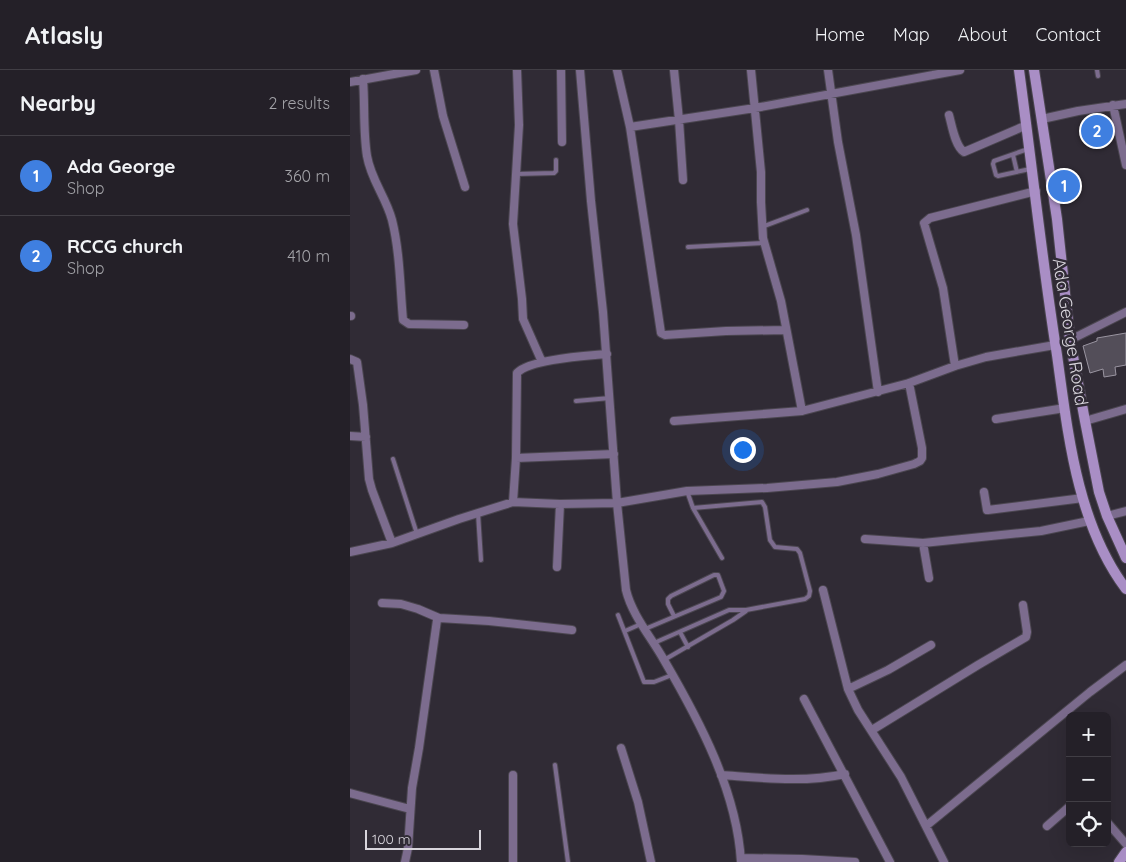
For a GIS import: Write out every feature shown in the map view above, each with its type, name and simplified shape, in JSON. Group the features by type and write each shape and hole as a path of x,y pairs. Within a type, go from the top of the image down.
{"main road":[{"name":"Ada George Road","path":"1019,70 1036,191 1047,294 1065,408 1083,498 1089,521 1102,550 1126,589"},
{"name":"Ada George Road","path":"1034,70 1057,219 1070,340 1085,422 1099,492 1107,516 1126,558"},
{"path":"1119,862 1126,852"}],"street":[{"path":"350,82 416,70"},
{"path":"434,70 443,116 465,187"},
{"path":"517,70 519,125 513,224 523,319 542,362"},
{"path":"561,70 562,142"},
{"path":"580,70 607,354 617,503 629,601 664,660 715,757 731,807 741,860 802,859 855,862"},
{"path":"618,70 630,127 661,332 665,335 786,330"},
{"path":"674,70 680,120 682,180"},
{"path":"751,70 761,172 762,227 781,301 802,411"},
{"path":"828,70 838,142 856,235 878,392"},
{"path":"902,70 904,80"},
{"path":"630,127 755,108 960,70"},
{"path":"363,80 367,156 373,180 381,191 392,221 404,321 409,324 464,325"},
{"path":"1042,119 1126,104"},
{"path":"1113,105 1126,165"},
{"path":"949,115 957,142 964,152 1027,125"},
{"path":"955,366 943,288 924,223 926,220 1036,191"},
{"path":"1070,340 1126,312"},
{"path":"674,421 802,411 910,383 955,366 986,357 1055,345"},
{"path":"513,502 516,458 517,374 520,370 542,362 607,354"},
{"path":"350,359 357,362 366,437 366,455 372,490 392,543"},
{"path":"350,552 392,543 513,502 560,504 617,503 686,491 766,488 836,482 914,464 922,458 922,448 910,383"},
{"path":"996,419 1065,408"},
{"path":"1085,422 1126,410"},
{"path":"350,436 366,437"},
{"path":"516,458 614,454"},
{"path":"984,492 987,510 1083,498"},
{"path":"557,567 560,504"},
{"path":"1107,516 1126,511"},
{"path":"865,539 924,543 1042,531 1089,521"},
{"path":"924,543 929,578"},
{"path":"823,590 848,689 858,710 898,771 944,862"},
{"path":"382,602 409,606 438,618 490,621 572,630"},
{"path":"872,730 1025,638 1028,634 1023,605"},
{"path":"406,862 410,809 438,618"},
{"path":"848,689 888,670 930,645"},
{"path":"926,826 1090,692 1126,666"},
{"path":"804,699 890,862"},
{"path":"621,748 638,802 651,862"},
{"path":"721,775 798,780 823,779 845,774"},
{"path":"512,862 514,775"},
{"path":"350,794 410,809"},
{"path":"1047,826 1066,809"},
{"path":"1111,827 1126,844"}],"lane":[{"path":"1097,70 1098,76"},
{"path":"1030,149 994,161 993,164 998,176 1033,169"},
{"path":"1012,155 1017,172"},
{"path":"516,174 554,173 556,171 556,160"},
{"path":"762,227 807,210"},
{"path":"688,246 765,243"},
{"path":"576,400 610,398"},
{"path":"393,459 417,534"},
{"path":"686,491 693,508 722,558"},
{"path":"654,643 729,610 746,610 805,599 809,596 810,591 800,553 797,549 775,546 770,540 765,507 762,502 693,508"},
{"path":"478,513 481,560"},
{"path":"625,631 674,616 723,594 724,591 718,576 714,575 671,596 668,599 668,604 674,616"},
{"path":"664,660 727,624 746,610"},
{"path":"722,614 727,624"},
{"path":"618,615 644,682 654,682 672,675"},
{"path":"680,632 688,647"},
{"path":"554,764 568,862"}],"building":[{"path":"1126,333 1126,365 1115,367 1116,375 1104,377 1103,369 1090,373 1083,346 1097,341 1097,338"}],"place":[{"name":"RCCG church","path":"1097,131"},
{"name":"Ada George","path":"1064,186"}]}
